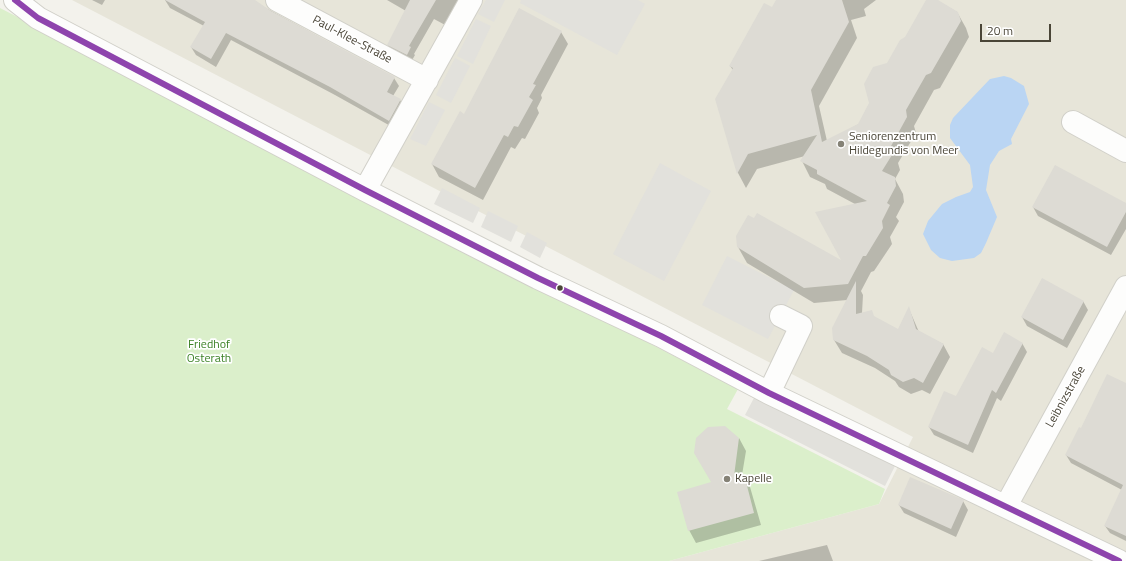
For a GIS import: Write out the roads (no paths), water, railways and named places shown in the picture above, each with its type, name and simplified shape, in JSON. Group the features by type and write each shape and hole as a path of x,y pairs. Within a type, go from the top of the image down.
{"street":[{"path":"15,0 38,18 365,190 538,278 662,336 769,393 1119,561"},
{"name":"Paul-Klee-Straße","path":"277,0 427,80"},
{"path":"365,190 471,0"},
{"path":"1073,122 1126,151"},
{"name":"Leibnizstraße","path":"1006,506 1126,287"},
{"path":"769,393 801,326 781,316"}],"water":[{"path":"1004,76 1011,78 1024,86 1029,104 1011,139 1012,144 999,151 990,165 986,190 997,217 981,253 974,258 952,261 940,258 931,250 923,234 928,221 942,204 970,192 973,187 970,165 950,138 950,125 953,118 990,79"}],"place":[{"name":"Seniorenzentrum Hildegundis von Meer","path":"841,144"},
{"name":"Kapelle","path":"727,479"}],"park label":[{"name":"Friedhof Osterath","path":"209,352"}]}
